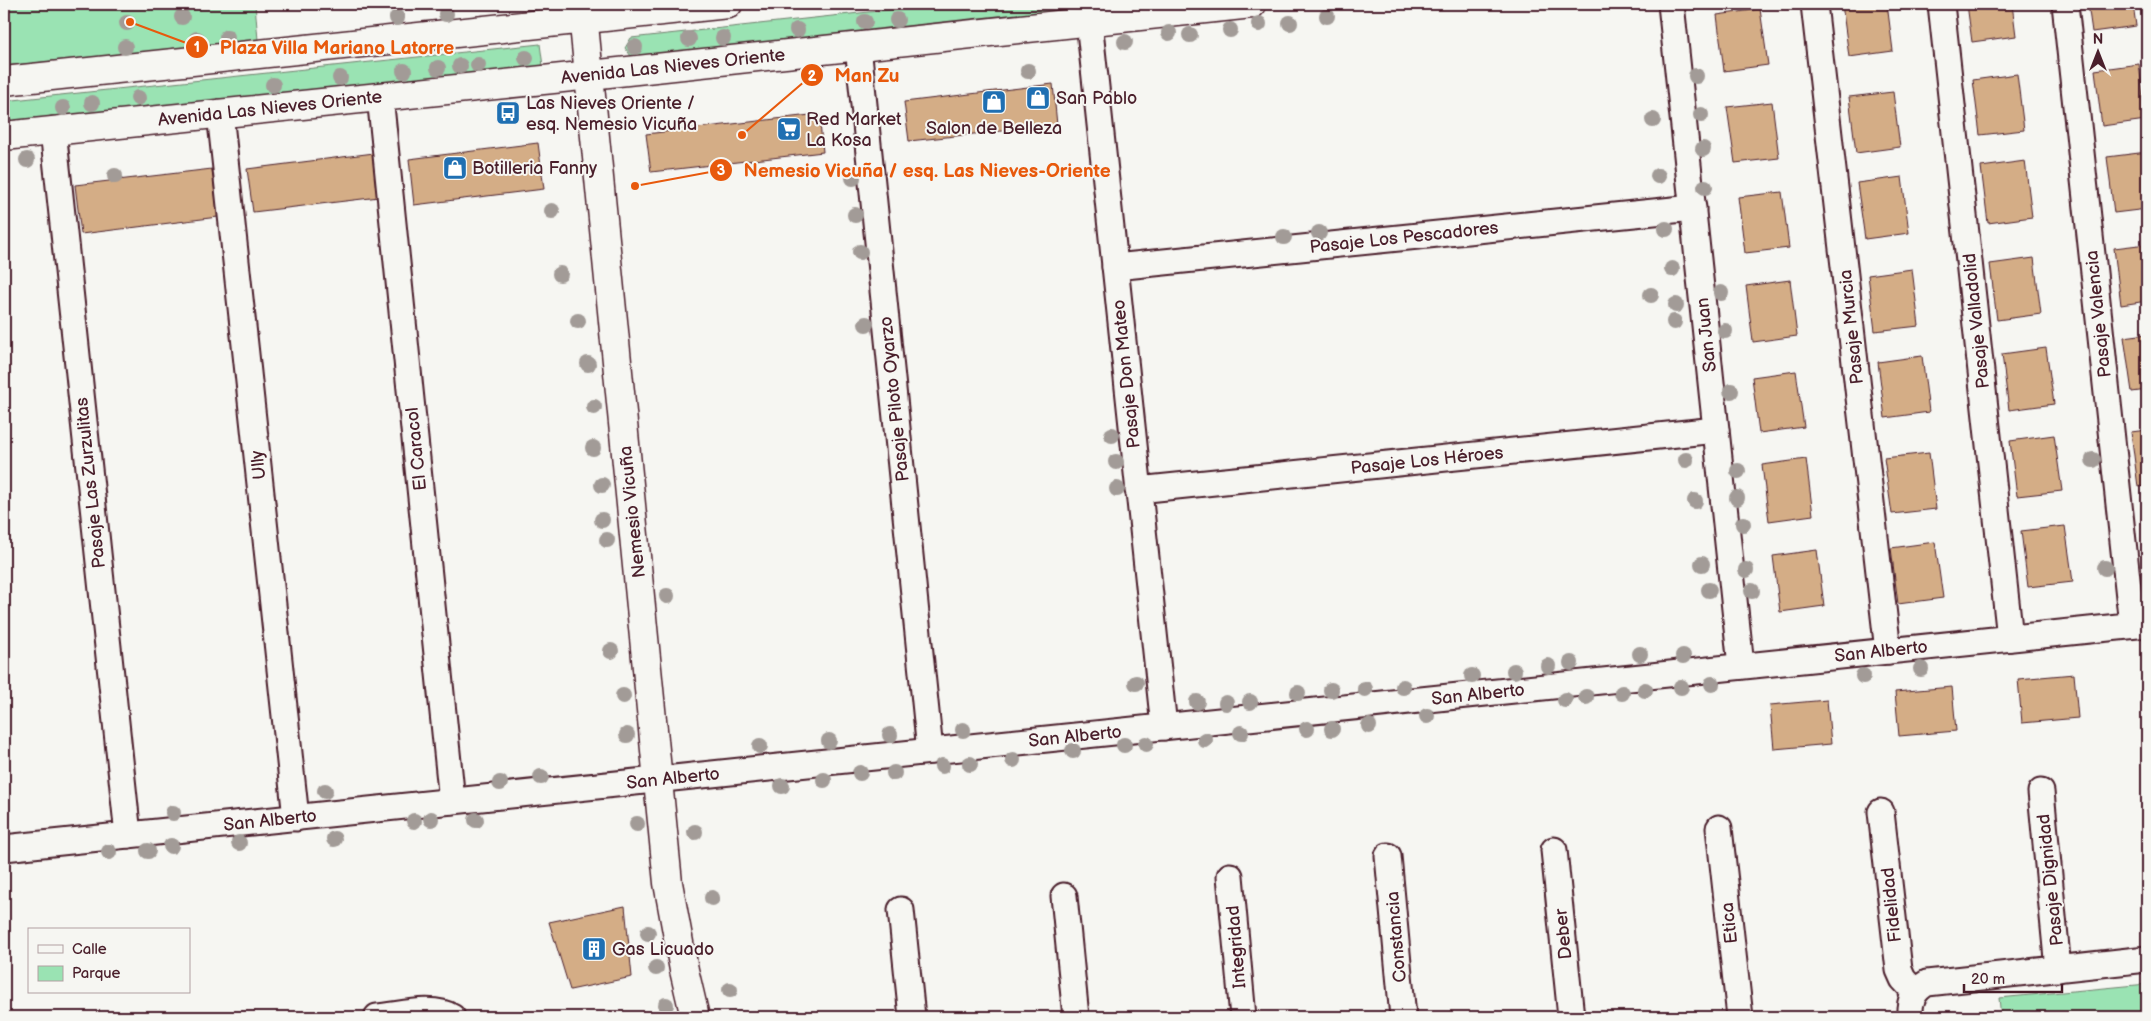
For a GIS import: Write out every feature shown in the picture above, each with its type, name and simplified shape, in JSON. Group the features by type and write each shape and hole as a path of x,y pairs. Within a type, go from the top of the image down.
{"street":[{"path":"4,81 582,11 728,4"},
{"name":"Avenida Las Nieves Oriente","path":"4,136 588,76 1252,4"},
{"name":"San Juan","path":"1671,4 1741,666"},
{"name":"Pasaje Murcia","path":"1814,4 1888,650"},
{"name":"Pasaje Valladolid","path":"1941,4 2010,638"},
{"name":"Pasaje Valencia","path":"2064,4 2140,624"},
{"name":"Nemesio Vicuña","path":"582,11 668,883 695,1017"},
{"name":"Pasaje Don Mateo","path":"1089,21 1164,726"},
{"name":"Pasaje Piloto Oyarzo","path":"858,46 930,751"},
{"name":"El Caracol","path":"380,96 452,801"},
{"name":"Ully","path":"220,113 296,818"},
{"name":"Pasaje Las Zurzulitas","path":"53,130 128,835"},
{"name":"Pasaje Los Pescadores","path":"1115,267 1693,208"},
{"name":"Pasaje Los Héroes","path":"1138,490 1716,430"},
{"name":"San Alberto","path":"4,848 2140,624"},
{"name":"Pasaje Dignidad","path":"2041,792 2058,968"},
{"name":"Fidelidad","path":"1881,812 1897,960 1903,979 1915,992"},
{"name":"Etica","path":"1719,828 1740,1017"},
{"name":"Deber","path":"1554,850 1571,1017"},
{"name":"Constancia","path":"1388,856 1403,1017"},
{"name":"Integridad","path":"1230,876 1242,1017"},
{"path":"1064,896 1076,1017"},
{"path":"901,910 912,1017"},
{"path":"1910,1017 1909,1006 1915,992 1927,983 2147,960"},
{"path":"377,1017 441,1012 452,1017"}],"green space":[{"path":"4,4 255,4 258,40 4,66"},
{"path":"942,4 1131,4 631,56 625,48 631,38"},
{"path":"540,44 543,66 4,123 4,101"},
{"path":"2147,984 2147,1017 2001,1017 1999,998"}],"building":[{"path":"1842,4 1887,4 1893,51 1849,57"},
{"path":"1967,4 2012,4 2016,36 1972,42"},
{"path":"2088,4 2133,4 2136,26 2092,32"},
{"path":"1760,9 1768,65 1724,71 1717,15"},
{"path":"2139,64 2146,120 2102,126 2095,70"},
{"path":"2017,74 2024,130 1980,135 1973,80"},
{"path":"1053,84 1057,125 909,141 904,102"},
{"path":"1893,92 1900,147 1856,153 1849,97"},
{"path":"1772,102 1779,158 1735,163 1727,107"},
{"path":"819,114 823,152 651,172 646,134"},
{"path":"538,143 544,189 414,205 409,159"},
{"path":"2147,152 2147,209 2114,213 2107,157"},
{"path":"374,153 379,197 253,212 247,169"},
{"path":"2025,161 2032,217 1988,223 1981,167"},
{"path":"212,169 218,217 81,234 75,185"},
{"path":"1902,177 1909,233 1865,239 1857,183"},
{"path":"1782,192 1789,248 1745,253 1738,197"},
{"path":"2147,244 2147,301 2121,305 2114,248"},
{"path":"2034,258 2041,314 1997,320 1990,264"},
{"path":"1912,269 1919,326 1875,331 1868,275"},
{"path":"1790,280 1797,336 1753,342 1746,286"},
{"path":"2147,334 2147,390 2132,392 2124,337"},
{"path":"2046,348 2054,404 2009,410 2002,354"},
{"path":"1922,356 1929,412 1885,418 1878,362"},
{"path":"1796,371 1804,427 1759,433 1752,377"},
{"path":"2147,430 2147,486 2138,487 2131,432"},
{"path":"2054,435 2062,491 2017,496 2010,441"},
{"path":"1929,453 1936,509 1892,514 1884,458"},
{"path":"1806,459 1813,515 1769,521 1762,465"},
{"path":"2147,516 2147,561 2142,517"},
{"path":"2065,526 2073,582 2028,587 2021,531"},
{"path":"1935,542 1943,598 1898,604 1891,548"},
{"path":"1817,550 1824,606 1780,612 1773,556"},
{"path":"2074,674 2078,718 2022,723 2018,679"},
{"path":"1952,687 1956,731 1899,736 1895,692"},
{"path":"1827,700 1831,744 1774,749 1770,705"},
{"name":"Gas Licuado","path":"625,906 632,977 570,990 549,922"}],"place":[{"name":"Plaza Villa Mariano Latorre","path":"130,22"},
{"name":"San Pablo","path":"1038,98"},
{"name":"Salon de Belleza","path":"994,102"},
{"name":"Las Nieves Oriente / esq. Nemesio Vicuña","path":"508,113"},
{"name":"Red Market La Kosa","path":"789,129"},
{"name":"Man Zu","path":"742,135"},
{"name":"Botilleria Fanny","path":"455,168"},
{"name":"Nemesio Vicuña / esq. Las Nieves-Oriente","path":"635,186"},
{"name":"Gas Licuado","path":"594,949"}]}
